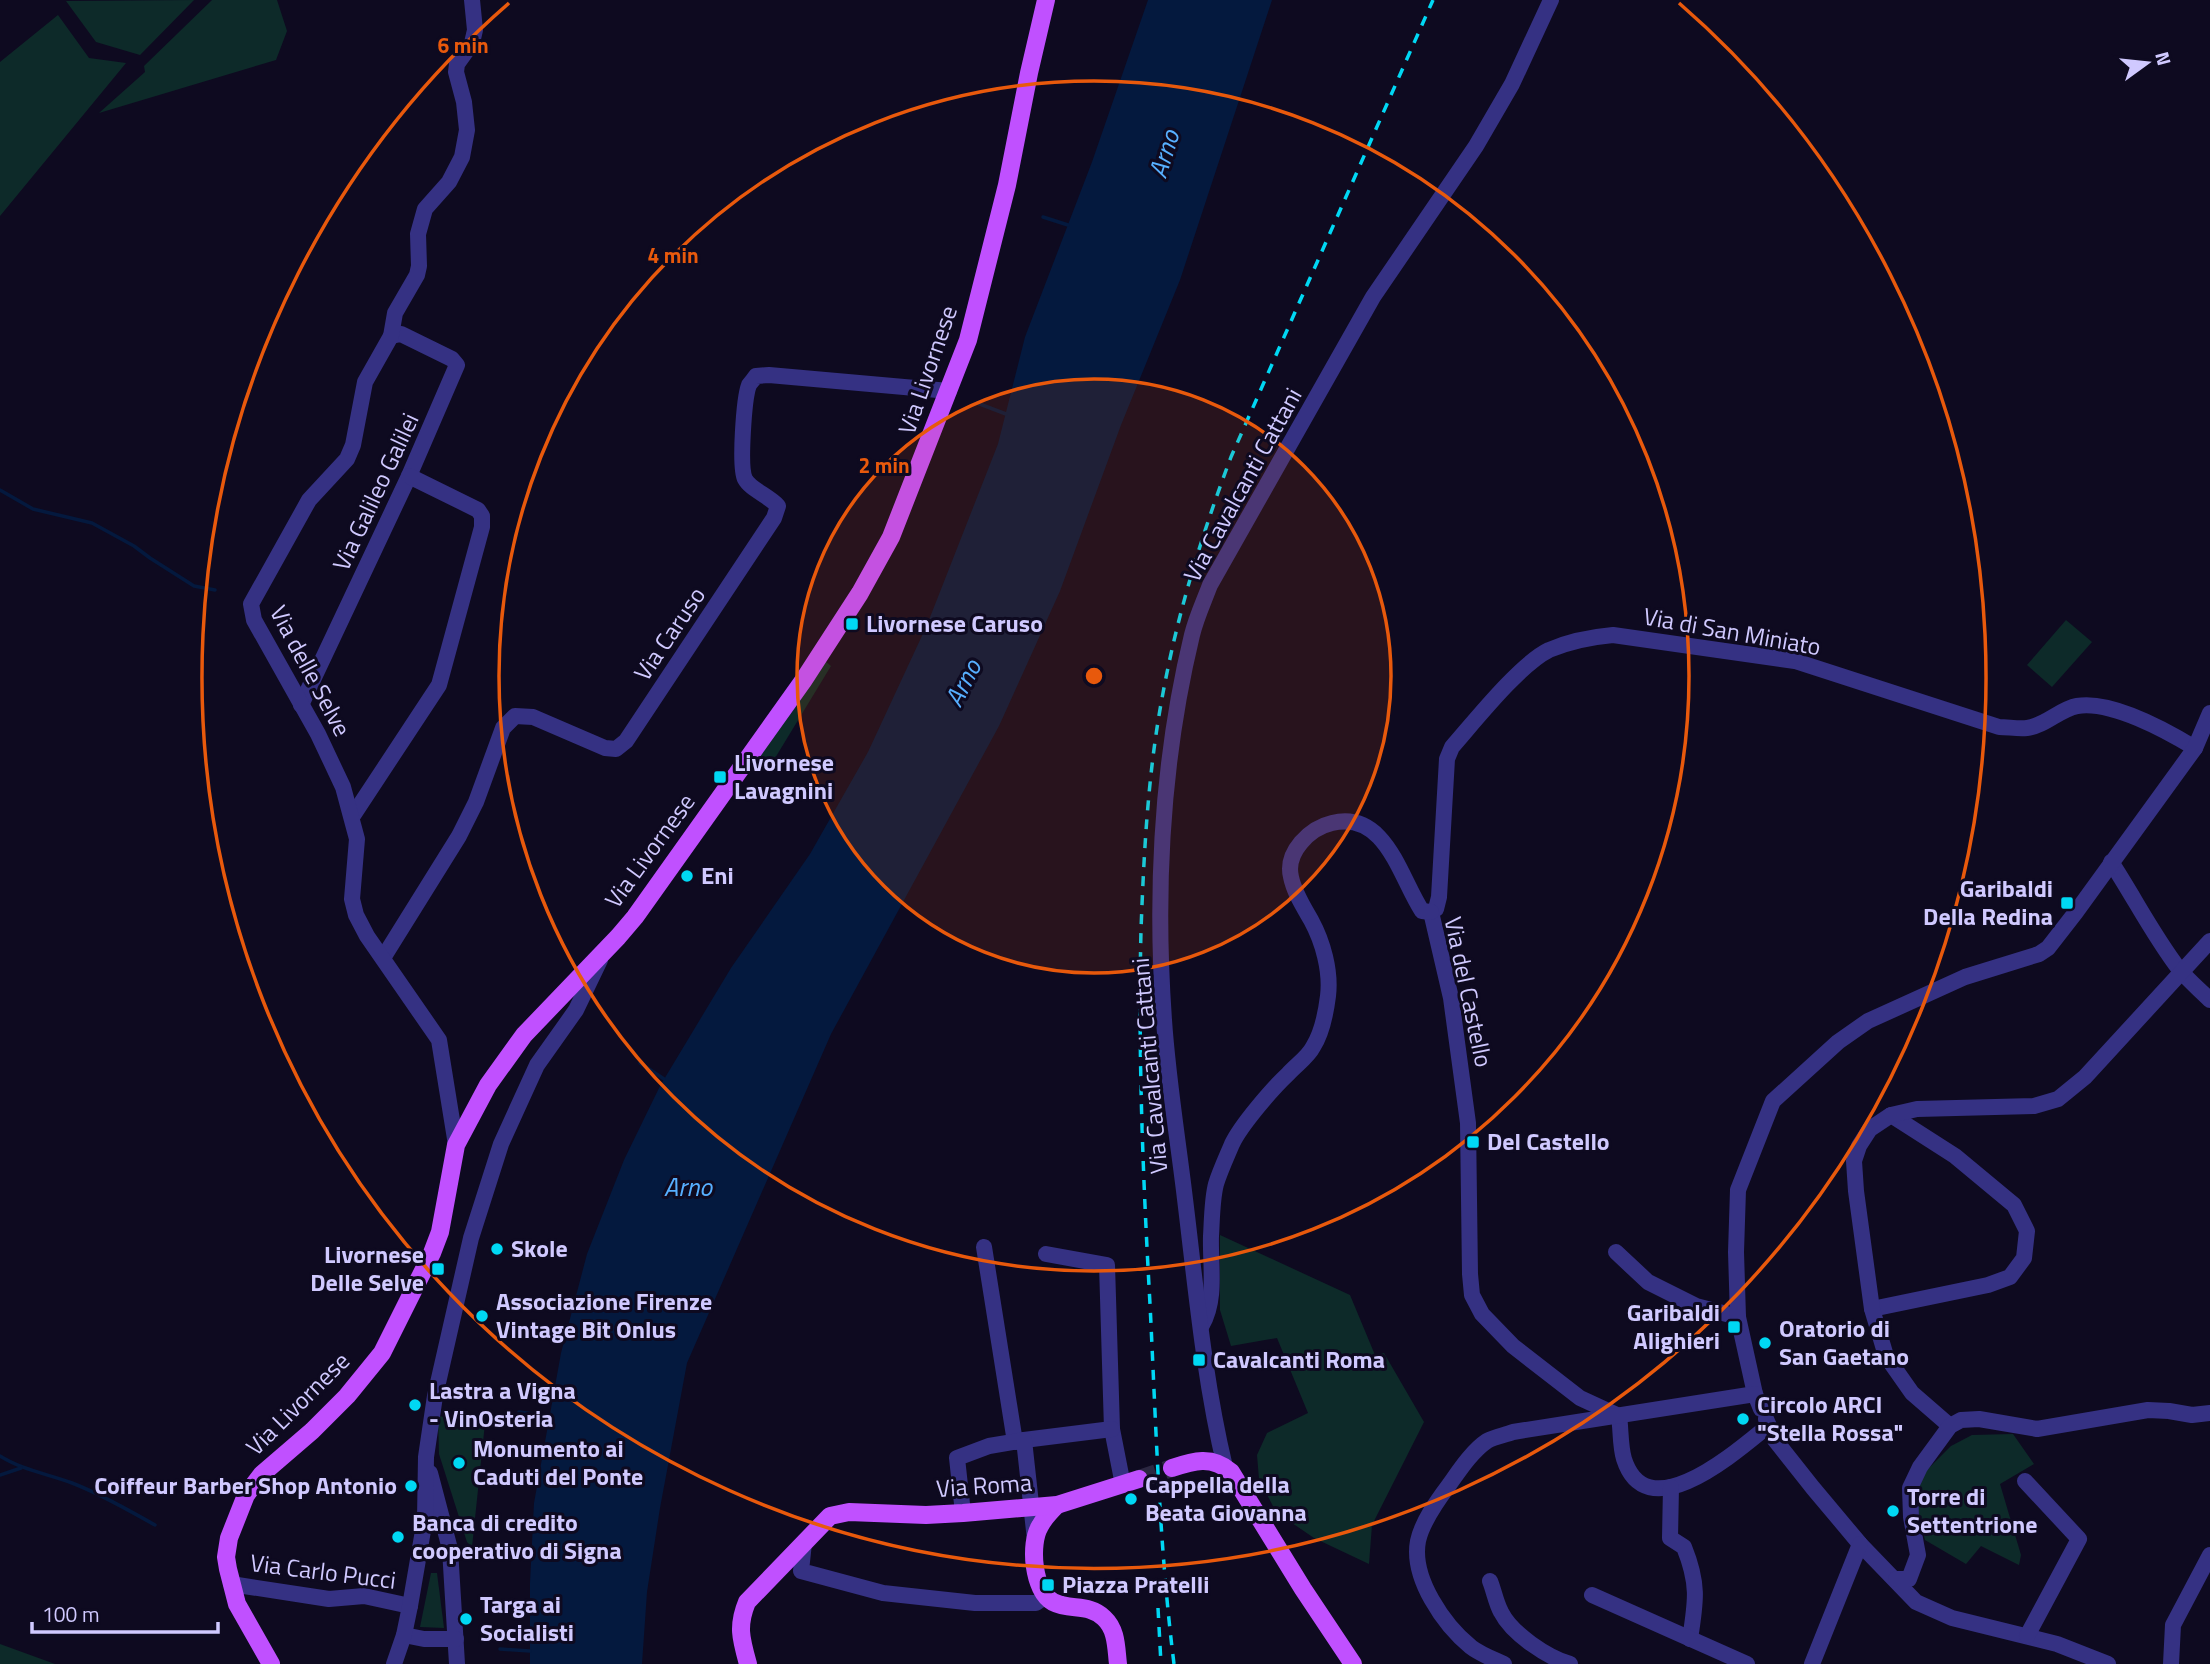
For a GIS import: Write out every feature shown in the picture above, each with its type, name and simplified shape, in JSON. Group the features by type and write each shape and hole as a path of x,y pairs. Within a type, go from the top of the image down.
{"main road":[{"name":"Via Livornese","path":"271,1664 240,1609 226,1558 229,1538 246,1494 262,1474 312,1431 347,1396 382,1353 413,1294 440,1232 456,1145 488,1085 524,1035 618,937 651,894 803,681 860,593 891,537 968,340 1007,185 1046,0"},
{"path":"1172,1468 1203,1460 1225,1466 1353,1664"},
{"name":"Via Roma","path":"804,1544 830,1516 849,1512 926,1515 1057,1505 1131,1482"},
{"path":"1057,1505 1038,1528 1035,1540 1037,1579 1052,1602 1084,1607 1096,1611 1106,1619 1113,1630 1118,1664"},
{"path":"748,1664 740,1627 747,1601 804,1544"}],"street":[{"name":"Via delle Selve","path":"456,1145 439,1040 367,936 356,915 352,899 357,839 343,788 333,764 254,620 251,604 309,500 347,459 353,445 365,382 391,336 395,313 417,275 418,234 425,209 449,182 462,157 467,131 456,72 457,64 472,43 475,30 472,0"},
{"name":"Via Cavalcanti Cattani","path":"1225,1466 1212,1406 1201,1327 1164,1021 1160,903 1164,821 1175,724 1193,633 1210,585 1373,297 1476,146 1512,84 1551,0"},
{"name":"Via Galileo Galilei","path":"301,705 409,476 457,365 452,359 401,334 391,336"},
{"name":"Via Caruso","path":"383,958 477,802 503,728 515,716 533,717 605,748 616,748 626,741 774,518 778,506 769,496 745,480 742,466 749,386 756,376 949,391"},
{"path":"352,817 439,685 482,527 482,516 478,510 409,476"},
{"name":"Via di San Miniato","path":"1431,912 1436,909 1439,897 1447,758 1452,747 1524,669 1547,651 1585,638 1613,635 1795,661 1999,727 2028,728 2076,706 2096,706 2162,728 2194,748"},
{"path":"2108,1664 2057,1644 1952,1618 1916,1602 1860,1544 1775,1440 1762,1412 1738,1317 1738,1190 1773,1101 1838,1042 1868,1021 1965,977 2039,954 2048,948 2194,748 2210,713"},
{"name":"Via del Castello","path":"1201,1327 1208,1315 1210,1303 1211,1236 1216,1184 1234,1141 1263,1102 1313,1048 1328,995 1324,952 1290,873 1293,856 1302,840 1316,829 1333,822 1351,822 1368,828 1382,839 1422,911 1431,912 1451,998 1468,1122 1472,1295 1482,1314 1513,1346 1580,1398 1619,1416"},
{"path":"2111,862 2156,937 2181,971 2210,1000"},
{"path":"1950,1426 1912,1393 1886,1356 1872,1308 1856,1191 1854,1161 1859,1146 1870,1129 1891,1115 1943,1107 2034,1106 2058,1099 2085,1077 2210,941"},
{"path":"394,1664 411,1606 425,1519 426,1457 435,1396 462,1271 502,1144 537,1065 576,1010 604,951"},
{"path":"1872,1308 1988,1285 2010,1277 2024,1258 2027,1231 2014,1205 1955,1156 1891,1115"},
{"path":"984,1247 1020,1441 1035,1540"},
{"path":"1616,1252 1648,1282 1696,1306 1738,1317"},
{"path":"1046,1254 1107,1265 1112,1429 1131,1482"},
{"path":"1896,1579 1909,1578 1918,1555 1910,1488 1920,1466 1950,1426 1961,1420 1979,1419 2037,1429 2148,1410 2169,1410 2192,1415 2210,1413"},
{"path":"1504,1664 1472,1648 1446,1622 1422,1579 1416,1554 1418,1539 1425,1523 1456,1476 1488,1441 1513,1433 1619,1416 1762,1412"},
{"path":"1619,1416 1624,1459 1640,1485 1647,1488 1671,1487 1706,1473 1731,1456 1762,1412"},
{"path":"963,1513 957,1458 989,1446 1112,1429"},
{"path":"426,1457 450,1549 457,1664"},
{"path":"2025,1480 2079,1539 2027,1636"},
{"path":"1671,1487 1670,1538 1685,1547 1695,1586 1696,1598 1690,1639"},
{"path":"804,1544 801,1571 883,1592 975,1603 1036,1602 1046,1596"},
{"path":"1812,1664 1860,1544"},
{"path":"2171,1664 2173,1625 2210,1555"},
{"path":"1490,1581 1502,1614 1528,1643 1559,1661 1570,1664"},
{"name":"Via Carlo Pucci","path":"231,1584 329,1599 365,1596 411,1606"},
{"path":"1592,1595 1746,1664"},
{"path":"404,1635 424,1639 456,1639"}],"green space":[{"path":"194,0 140,55 96,42 66,1"},
{"path":"212,0 277,0 287,31 276,60 99,113 145,72 144,66"},
{"path":"58,15 89,58 126,63 0,216 0,62"},
{"path":"2066,620 2092,642 2052,687 2027,665"},
{"path":"824,660 831,666 769,768 754,757"},
{"path":"1220,1235 1350,1295 1375,1355 1384,1353 1424,1422 1372,1525 1369,1564 1314,1538 1276,1512 1259,1479 1257,1455 1267,1433 1308,1413 1277,1338 1231,1346 1220,1310"},
{"path":"438,1416 485,1423 472,1547 467,1542 439,1454"},
{"path":"2013,1434 2034,1464 2000,1484 2021,1555 2019,1565 1981,1546 1966,1564 1925,1540 1914,1493 1926,1471 1951,1446 1972,1435"},
{"path":"431,1573 437,1573 444,1628 420,1627"},
{"path":"0,1644 55,1664 0,1664"}],"water":[{"name":"Arno","path":"1148,0 1272,0 1180,280 1121,425 1060,591 999,726 831,1034 687,1363 647,1592 642,1664 530,1664 534,1503 561,1353 587,1254 624,1160 660,1086 731,968 810,854 868,752 927,625 998,444 1025,337 1092,162"}],"waterway":[{"path":"1043,217 1068,225"},
{"path":"977,403 1006,414"},
{"path":"0,490 33,509 92,523 134,546 194,586 215,590"},
{"path":"640,1063 664,1079"},
{"path":"519,1412 549,1416"},
{"path":"0,1456 26,1468 83,1487 155,1525"},
{"path":"0,1475 21,1468"},
{"path":"500,1649 530,1651"}],"tunnel":[{"path":"1139,1479 1172,1468"}],"railway":[{"path":"1174,1664 1159,1484 1141,1070 1141,930 1150,781 1158,722 1183,603 1231,457 1433,0"},
{"path":"1158,1608 1161,1664"}],"place":[{"name":"Livornese Caruso","path":"852,624"},
{"name":"Livornese Lavagnini","path":"720,777"},
{"name":"Eni","path":"687,876"},
{"name":"Garibaldi Della Redina","path":"2067,903"},
{"name":"Del Castello","path":"1473,1142"},
{"name":"Skole","path":"497,1249"},
{"name":"Livornese Delle Selve","path":"438,1269"},
{"name":"Associazione Firenze Vintage Bit Onlus","path":"482,1316"},
{"name":"Garibaldi Alighieri","path":"1734,1327"},
{"name":"Oratorio di San Gaetano","path":"1765,1343"},
{"name":"Cavalcanti Roma","path":"1199,1360"},
{"name":"Lastra a Vigna - VinOsteria","path":"415,1405"},
{"name":"Circolo ARCI \"Stella Rossa\"","path":"1743,1419"},
{"name":"Monumento ai Caduti del Ponte","path":"459,1463"},
{"name":"Coiffeur Barber Shop Antonio","path":"411,1486"},
{"name":"Cappella della Beata Giovanna","path":"1131,1499"},
{"name":"Torre di Settentrione","path":"1893,1511"},
{"name":"Banca di credito cooperativo di Signa","path":"398,1537"},
{"name":"Piazza Pratelli","path":"1048,1585"},
{"name":"Targa ai Socialisti","path":"466,1619"}]}
